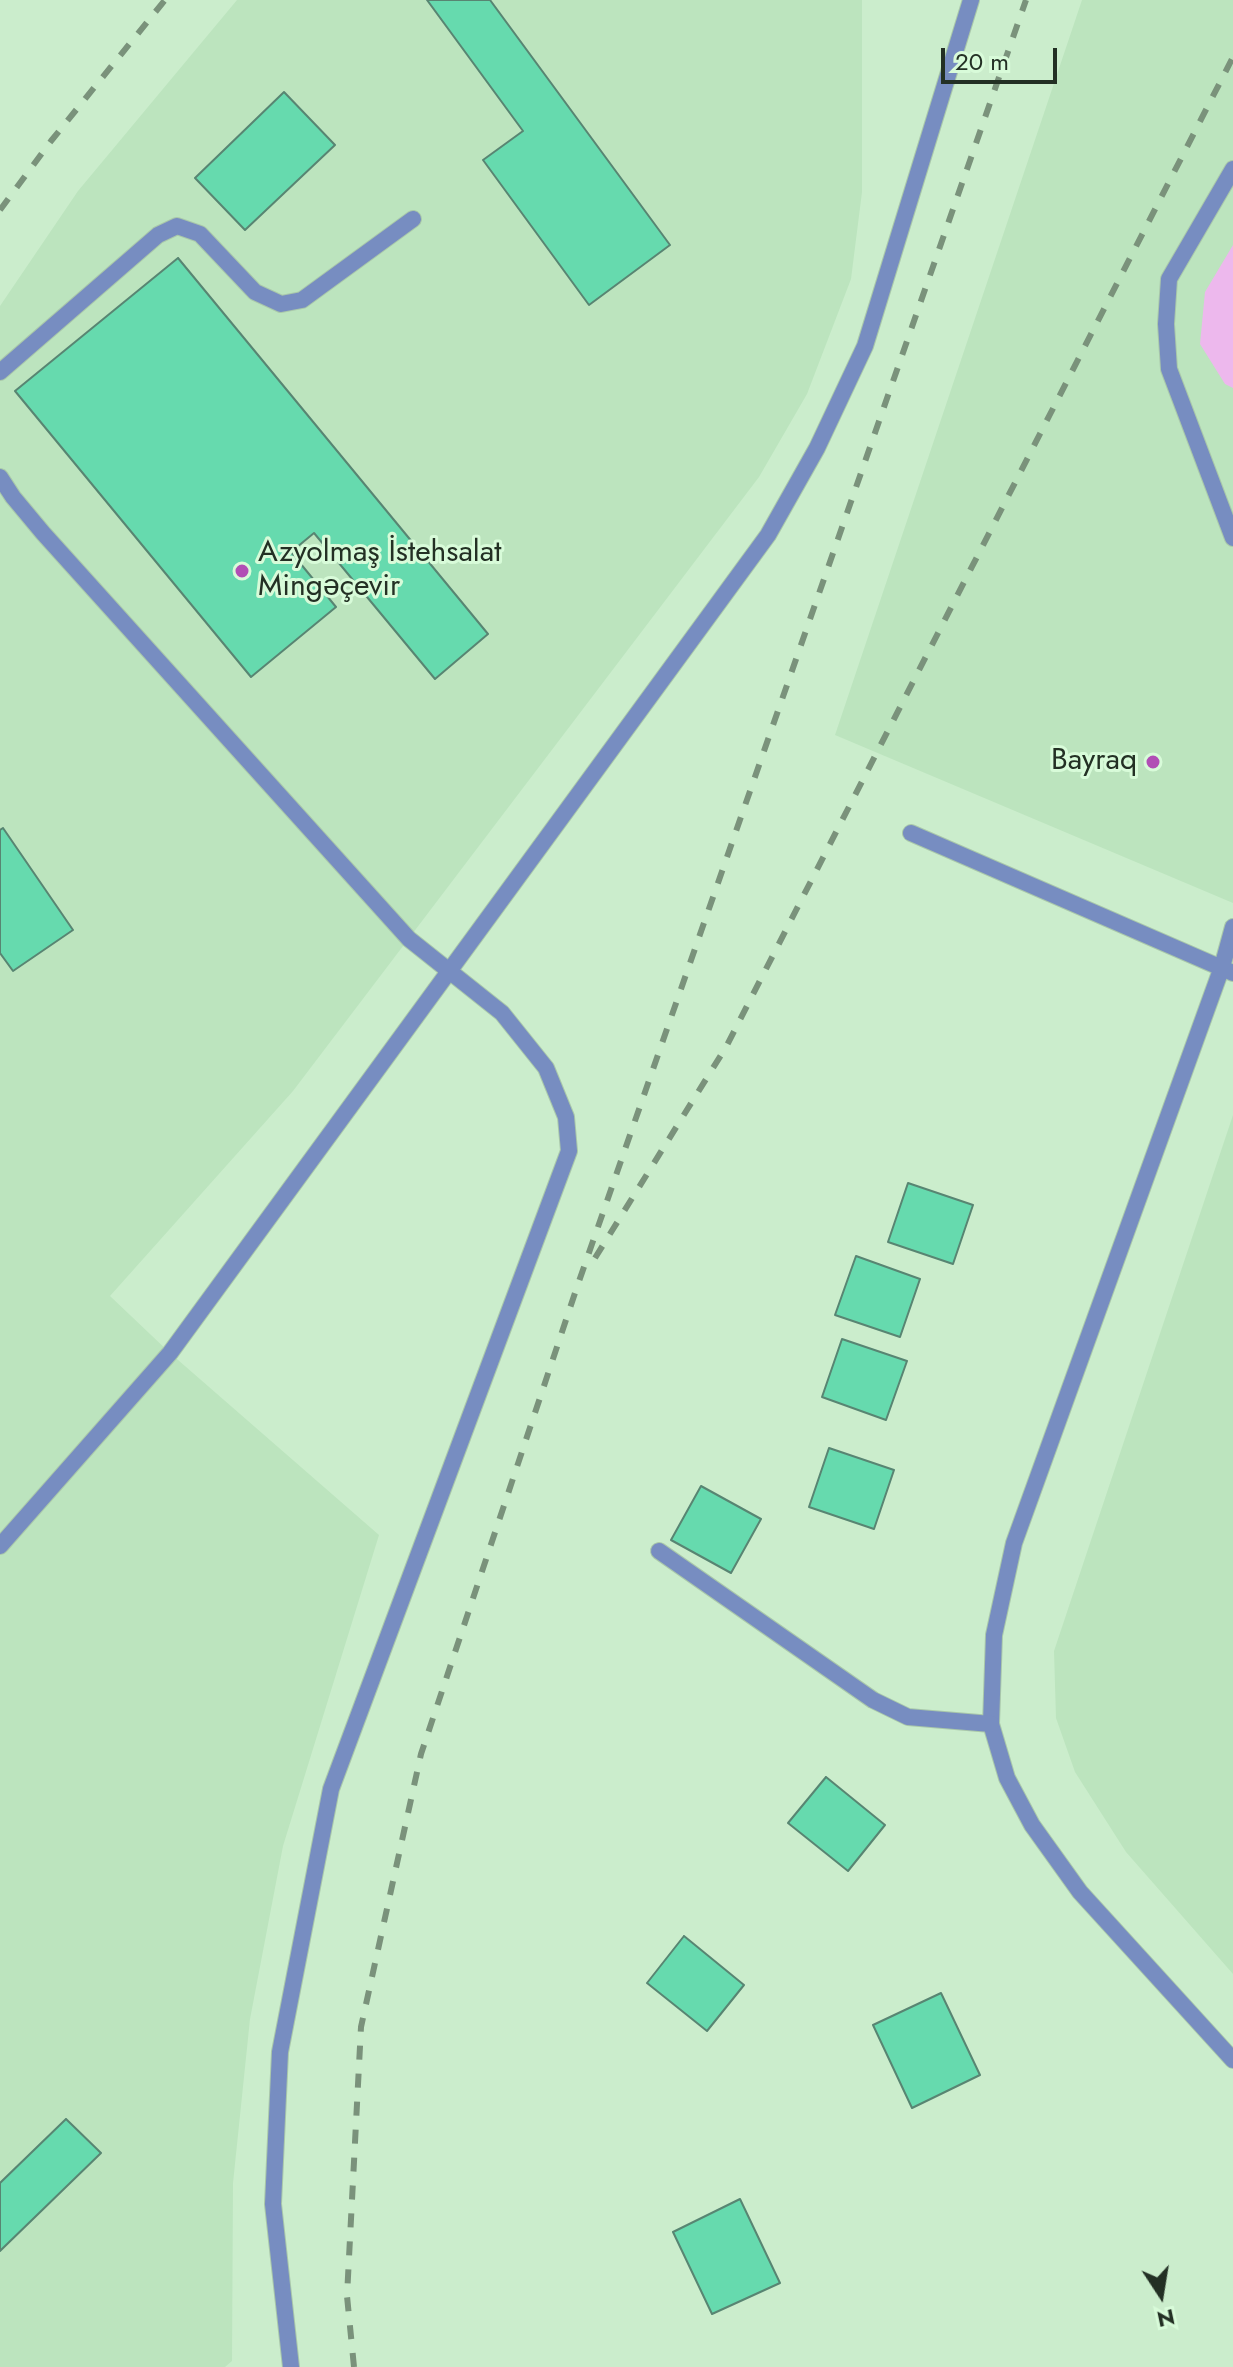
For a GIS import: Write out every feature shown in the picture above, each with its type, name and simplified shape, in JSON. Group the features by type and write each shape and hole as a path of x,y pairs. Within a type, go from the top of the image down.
{"street":[{"path":"0,1546 170,1353 768,535 817,448 865,346 971,0"},
{"path":"1233,169 1169,279 1166,324 1169,369 1233,538"},
{"path":"0,372 158,235 177,226 200,234 255,292 281,304 302,300 413,219"},
{"path":"0,477 43,533 399,927 502,1013 546,1068 566,1117 569,1151 331,1789 280,2052 273,2204 291,2367"},
{"path":"911,833 1228,970"},
{"path":"1233,927 1228,970 1014,1543 994,1635 991,1724 1007,1778 1032,1825 1080,1892 1233,2060"},
{"path":"659,1551 873,1700 908,1717 991,1724"}],"shaded area":[{"name":"Azyolmaş İstehsalat Mingəçevir","path":"237,0 862,0 862,192 851,279 807,394 759,477 293,1091 110,1296 170,1353 379,1535 283,1846 250,2019 233,2183 232,2361 225,2367 0,2367 0,306 78,191"},
{"path":"1082,0 1233,0 1233,903 835,735"},
{"path":"1233,245 1233,388 1225,384 1200,344 1205,292"},
{"path":"1233,1115 1233,1974 1126,1852 1075,1772 1056,1718 1054,1651"}],"building":[{"path":"427,0 490,0 670,245 589,305 483,160 523,131"},
{"path":"284,92 335,145 245,230 195,178"},
{"path":"178,258 488,634 435,679 314,533 291,552 336,607 251,677 15,391"},
{"path":"3,828 73,930 13,971 0,953 0,830"},
{"path":"908,1183 973,1205 953,1264 888,1242"},
{"path":"856,1256 920,1279 900,1337 835,1315"},
{"path":"842,1339 907,1361 886,1420 822,1397"},
{"path":"829,1448 894,1470 874,1529 809,1507"},
{"path":"701,1486 761,1519 731,1573 671,1540"},
{"path":"826,1777 885,1825 848,1871 788,1823"},
{"path":"684,1936 744,1985 707,2031 647,1983"},
{"path":"941,1993 980,2075 912,2108 873,2025"},
{"path":"66,2119 101,2153 0,2251 0,2183"},
{"path":"740,2199 780,2283 712,2314 673,2232"}],"railway":[{"path":"0,210 51,141 165,0"},
{"path":"354,2367 347,2296 361,2027 421,1754 577,1287 1026,0"},
{"path":"595,1258 726,1047 1233,57"}],"place":[{"name":"Azyolmaş İstehsalat Mingəçevir","path":"242,571"},
{"name":"Bayraq","path":"1153,762"}]}
